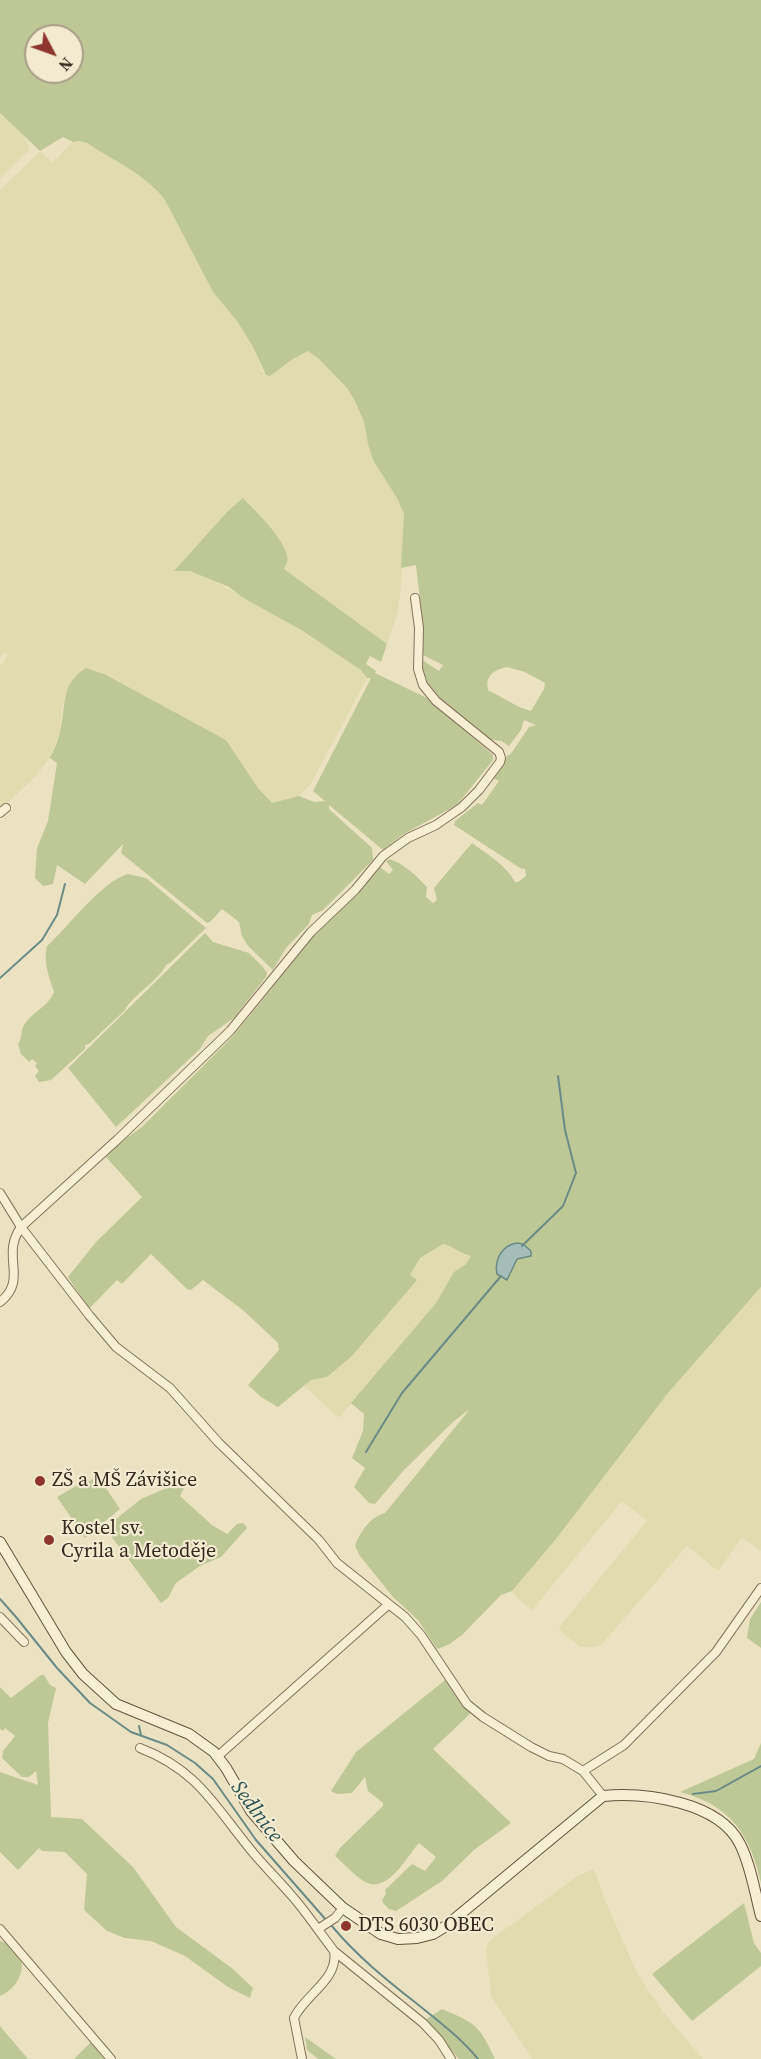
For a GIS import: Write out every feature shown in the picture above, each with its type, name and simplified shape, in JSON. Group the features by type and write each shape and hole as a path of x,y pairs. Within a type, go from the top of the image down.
{"street":[{"path":"0,1302 13,1285 12,1244 21,1227 118,1139 230,1031 311,932 355,890 383,856 408,838 436,825 462,807 479,790 500,762 499,752 436,701 423,685 418,669 419,628 415,598"},
{"path":"0,1193 21,1227 116,1347 170,1388 218,1442 319,1540 337,1563 405,1617 421,1635 461,1698 473,1710 531,1747 549,1756 563,1759 583,1771 603,1796"},
{"path":"0,1542 66,1652 96,1687 116,1704 189,1734 218,1756 252,1811 304,1872 343,1908 372,1929 389,1937 407,1939 433,1934 464,1912 603,1796 618,1795 695,1806 714,1815 729,1829 740,1845 761,1916"},
{"path":"583,1771 624,1745 716,1652 761,1588"},
{"path":"218,1756 389,1604"},
{"path":"0,1617 24,1642"},
{"path":"140,1748 162,1756 189,1775 255,1855 320,1928 334,1951 423,2023 439,2040 451,2059"},
{"path":"320,1928 335,1918 343,1908"},
{"path":"0,1929 111,2059"},
{"path":"302,2059 294,2018 329,1974 335,1959 334,1951"}],"shaded area":[{"path":"0,113 24,136 29,146 28,151 0,179"},
{"path":"73,141 87,143 149,182 158,191 165,200 213,292 237,321 253,347 263,372 279,370 308,351 320,359 347,388 364,422 373,460 397,498 404,514 398,611 387,644 284,569 288,555 264,521 198,546 175,570 200,574 263,607 342,657 361,670 367,678 311,784 299,796 291,800 272,803 269,801 226,740 95,670 74,678 66,693 60,730 50,758 36,776 0,810 0,666 9,654 5,652 0,658 0,190 40,151 53,162"},
{"path":"443,1244 451,1245 464,1255 471,1256 465,1265 454,1273 436,1303 339,1418 304,1386 311,1380 327,1377 351,1357 417,1280 410,1275 420,1258"},
{"path":"761,1287 761,1551 741,1539 718,1571 687,1546 602,1644 580,1647 559,1630 561,1625 647,1521 622,1501 532,1610 512,1591 556,1539 668,1393"},
{"path":"594,1869 604,1898 637,1973 663,2012 703,2059 532,2059 491,1996 486,1949 489,1941 576,1877"}],"green space":[{"path":"0,0 761,0 761,1287 668,1393 556,1539 512,1591 501,1595 462,1635 448,1645 437,1649 418,1620 393,1597 360,1556 355,1546 366,1526 385,1513 470,1409 453,1422 404,1470 375,1504 369,1503 354,1487 365,1468 352,1458 363,1431 364,1414 351,1403 436,1303 454,1272 465,1265 471,1256 443,1244 420,1258 410,1275 417,1280 351,1357 327,1377 311,1380 278,1407 261,1397 248,1385 279,1350 278,1343 244,1311 203,1280 191,1290 187,1289 151,1254 122,1284 117,1280 89,1309 68,1277 96,1242 142,1197 106,1157 122,1141 142,1127 234,1035 304,944 364,886 380,867 389,874 393,870 386,861 389,859 394,861 414,874 427,887 426,897 433,903 437,900 434,888 472,843 501,865 515,882 526,876 525,869 454,825 455,821 478,803 482,805 499,781 493,778 508,755 529,727 536,725 524,720 521,730 509,746 501,741 487,739 435,699 422,677 421,659 439,671 443,665 421,654 423,627 416,565 401,568 404,514 397,498 373,460 364,422 347,388 308,351 270,376 266,375 237,321 213,292 165,200 139,175 87,143 73,142 63,137 40,151 0,113","holes":["507,667 525,672 545,683 531,711 488,690 489,677 498,670"]},
{"path":"243,498 280,540 288,557 284,569 387,644 381,662 370,656 366,664 376,671 375,673 427,698 493,755 493,760 457,805 402,835 383,850 329,805 329,809 372,848 373,860 323,910 312,915 309,924 286,948 273,970 248,946 242,936 239,922 222,909 207,923 121,853 123,844 85,884 57,865 53,884 43,886 35,878 37,848 48,821 57,763 50,758 59,735 68,687 72,680 86,668 104,674 226,740 258,788 272,803 299,796 314,802 325,801 313,791 371,678 367,678 361,670 301,630 242,597 229,587 190,571 174,571 228,511"},
{"path":"128,874 146,878 206,928 166,965 125,1010 89,1044 85,1045 85,1049 51,1080 39,1082 35,1076 39,1071 35,1066 37,1063 32,1059 29,1062 21,1054 18,1044 24,1025 48,1002 54,992 46,964 47,946 96,895 118,878"},
{"path":"205,933 213,942 249,953 263,967 267,973 266,977 234,1018 208,1036 200,1049 116,1127 68,1068"},
{"path":"98,1476 120,1509 85,1538 57,1497"},
{"path":"169,1487 184,1488 180,1496 212,1525 227,1534 237,1524 243,1523 247,1528 221,1557 200,1566 176,1583 168,1598 161,1603 105,1528 141,1499"},
{"path":"761,1602 761,1648 747,1638 750,1619"},
{"path":"44,1675 50,1685 56,1688 48,1723 51,1817 82,1819 133,1867 176,1927 233,1969 253,1988 250,1998 228,1987 185,1956 151,1941 125,1938 107,1931 84,1910 87,1874 65,1852 42,1851 39,1848 18,1870 0,1852 0,1772 38,1785 36,1771 29,1777 22,1777 2,1758 3,1751 15,1736 5,1728 3,1731 0,1729 0,1687 11,1698"},
{"path":"445,1680 472,1712 433,1749 511,1823 474,1850 442,1881 396,1911 389,1909 383,1903 385,1890 412,1864 425,1871 436,1857 419,1843 397,1871 383,1882 375,1884 363,1881 335,1856 340,1848 383,1806 383,1803 368,1791 365,1777 352,1793 337,1794 331,1791 356,1752"},
{"path":"761,1743 761,1883 751,1850 735,1824 712,1805 680,1792 754,1759"},
{"path":"744,1903 754,1943 761,1953 761,1966 692,2021 652,1974"},
{"path":"0,1941 17,1951 22,1967 15,1984 0,1996"},
{"path":"442,2009 463,2018 476,2027 495,2059 459,2059 425,2020"},
{"path":"0,2026 28,2059 0,2059"},
{"path":"305,2037 336,2059 318,2059 307,2050"},
{"path":"91,2042 104,2059 74,2059"}],"water":[{"path":"517,1243 523,1244 531,1251 531,1256 517,1259 507,1280 497,1274 498,1259 503,1250"}],"waterway":[{"path":"0,978 42,940 57,915 65,884"},
{"path":"522,1246 563,1206 576,1173 565,1130 558,1076"},
{"path":"366,1452 402,1393 501,1276"},
{"name":"Sedlnice","path":"0,1599 57,1668 90,1703 131,1732 167,1745 195,1763 213,1779 256,1840 327,1921"},
{"path":"139,1726 141,1735"},
{"path":"693,1794 716,1791 761,1766"},
{"name":"Sedlnice","path":"331,1925 371,1966 448,2029 478,2059"}],"place":[{"name":"ZŠ a MŠ Závišice","path":"40,1481"},
{"name":"Kostel sv. Cyrila a Metoděje","path":"49,1540"},
{"name":"DTS 6030 OBEC","path":"346,1926"}]}
